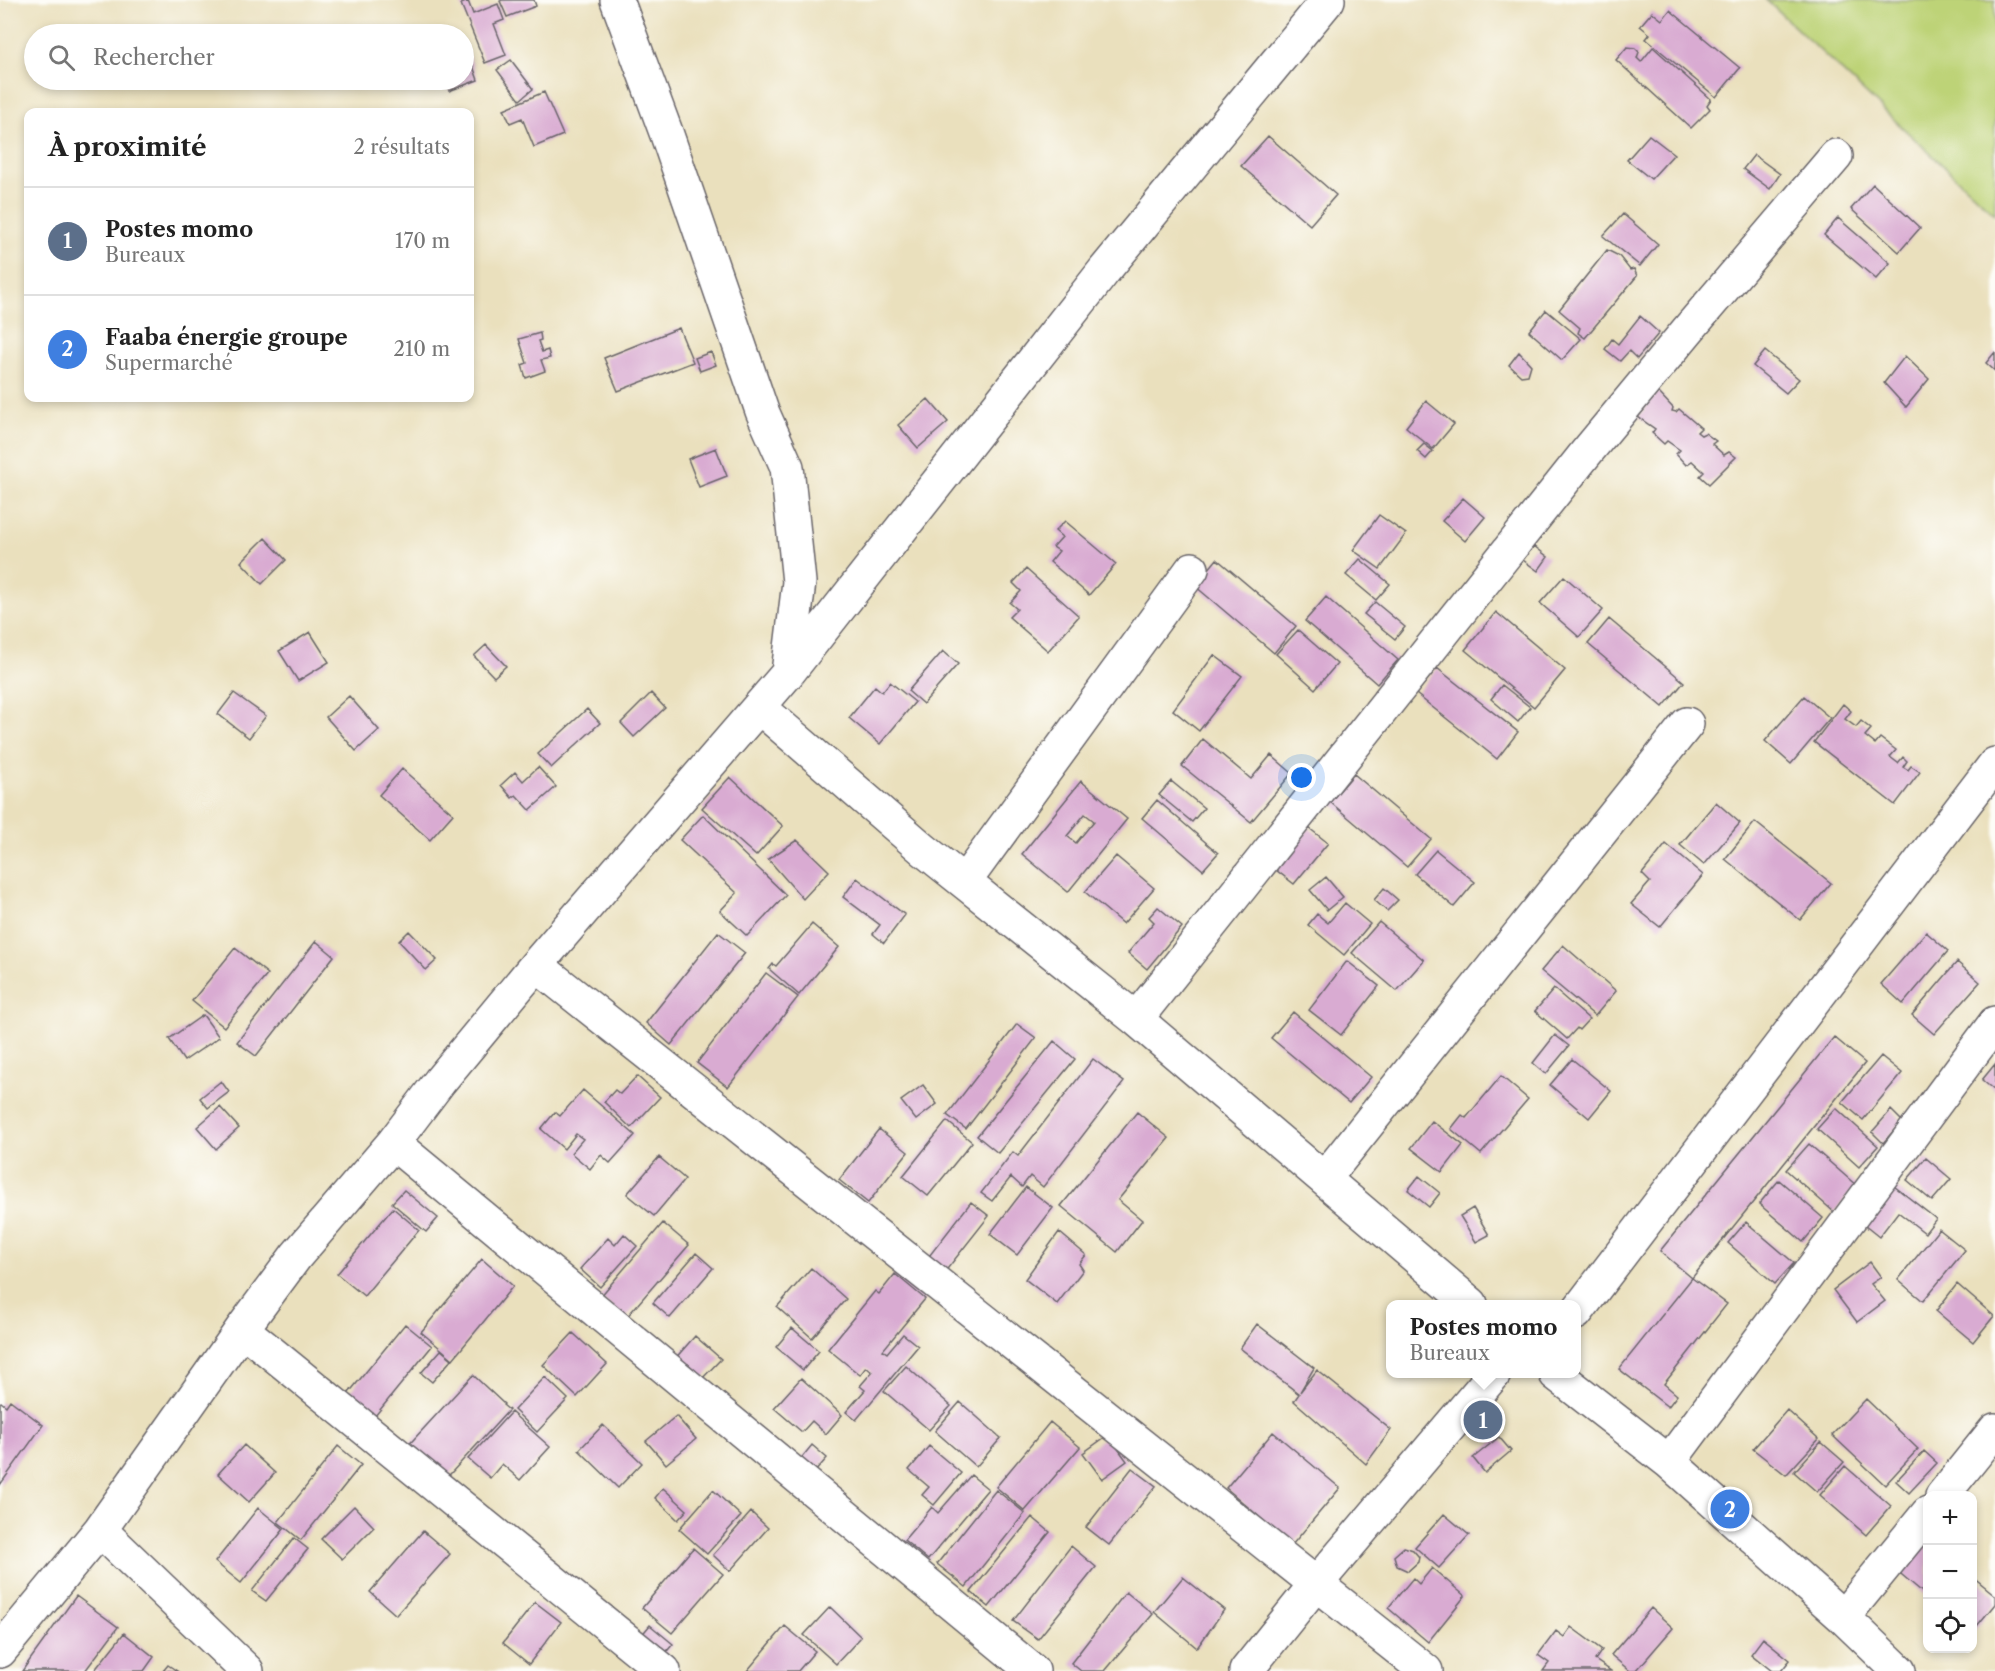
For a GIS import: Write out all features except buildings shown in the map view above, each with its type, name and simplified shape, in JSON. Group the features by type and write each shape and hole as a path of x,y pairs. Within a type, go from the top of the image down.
{"street":[{"path":"617,0 667,135 762,411 787,467 799,582 788,673"},
{"path":"0,1651 100,1530 296,1256 393,1143 440,1081 536,965 788,673 1104,272 1328,0"},
{"path":"1136,1019 1586,453 1836,156"},
{"path":"965,881 1192,569"},
{"path":"759,707 924,850 1136,1019 1465,1300"},
{"path":"1324,1179 1687,724"},
{"path":"1581,1306 1995,764"},
{"path":"536,965 1426,1671"},
{"path":"1669,1462 1995,1023"},
{"path":"393,1143 1033,1671"},
{"path":"242,1329 664,1671"},
{"path":"1246,1671 1315,1585 1491,1378"},
{"path":"1561,1378 1669,1462 1843,1617 1899,1671"},
{"path":"1946,1491 1995,1430"},
{"path":"1843,1617 1923,1519"},
{"path":"100,1530 247,1671"}],"green space":[{"path":"1766,0 1995,0 1995,214"}],"place":[{"name":"Postes momo","path":"1483,1420"},
{"name":"Faaba énergie groupe","path":"1730,1509"}]}
